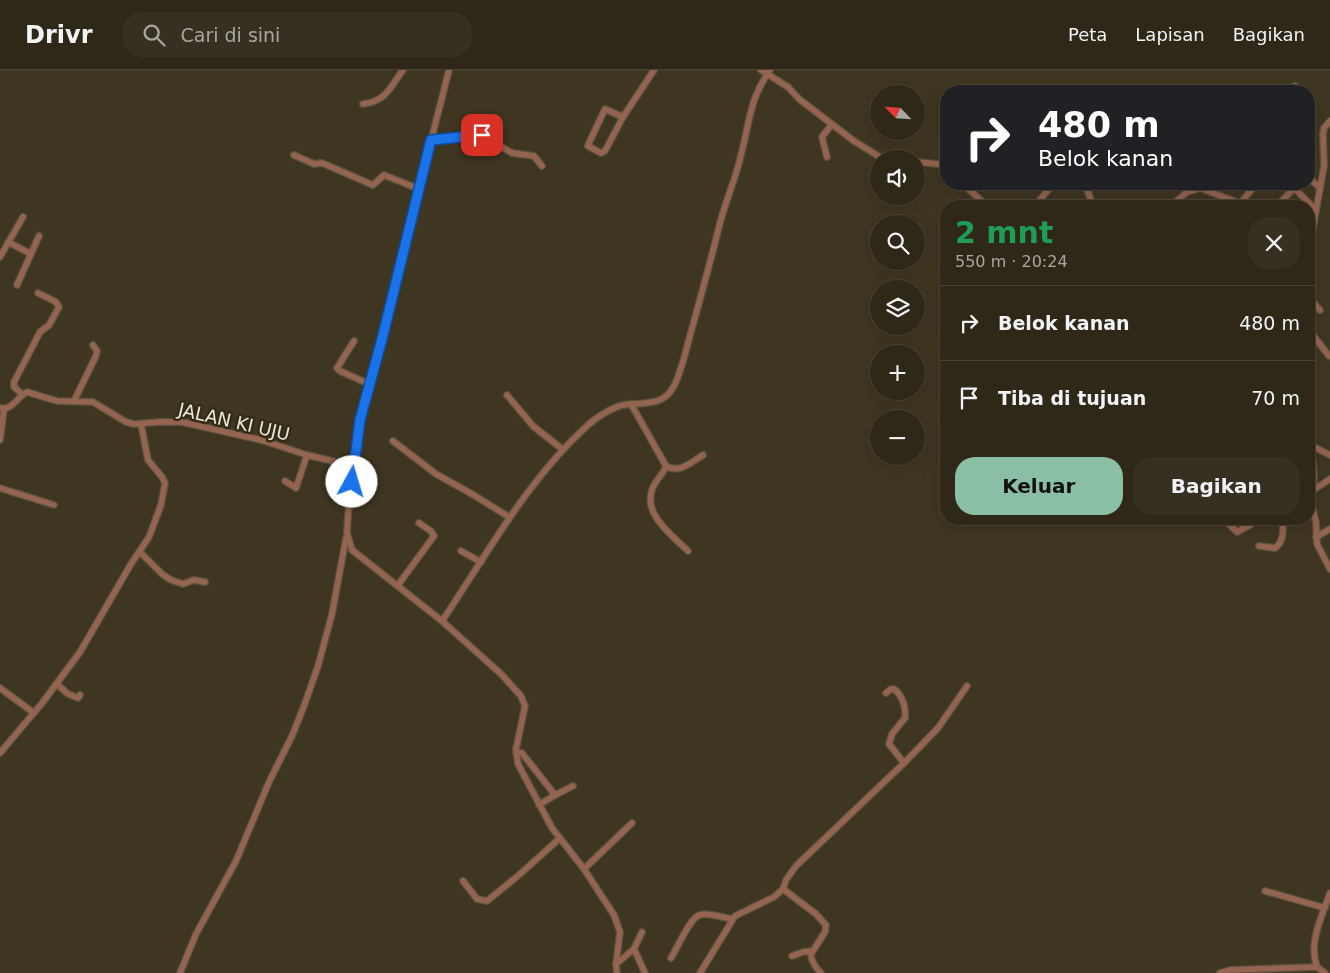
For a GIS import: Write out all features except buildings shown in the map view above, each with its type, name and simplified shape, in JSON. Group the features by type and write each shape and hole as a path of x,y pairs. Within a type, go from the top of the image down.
{"street":[{"path":"364,104 379,101 403,70"},
{"path":"180,973 196,934 236,861 269,782 304,706 318,666 332,614 347,533 353,466 360,420 382,339 448,70"},
{"path":"624,117 605,109 588,146 603,153 654,70"},
{"path":"761,70 769,72 788,87 798,98 870,151"},
{"path":"442,621 509,517 562,449 597,417 631,404 651,404 669,393 674,386 680,373 720,222 742,154 755,95 769,72"},
{"path":"1315,214 1324,166 1323,134 1324,128 1330,121"},
{"path":"827,157 822,137 832,124"},
{"path":"431,140 482,135 512,153 534,156 542,166"},
{"path":"294,155 314,164 322,163 373,185 384,175 419,189"},
{"path":"925,163 940,164"},
{"path":"1315,183 1320,188"},
{"path":"970,190 980,200"},
{"path":"1040,200 1048,190"},
{"path":"1178,200 1192,190"},
{"path":"1205,190 1229,199"},
{"path":"1283,200 1292,190"},
{"path":"1299,190 1308,200"},
{"path":"0,256 23,217"},
{"path":"16,285 39,236"},
{"path":"8,242 31,254"},
{"path":"0,440 2,408 10,407 22,394 14,387 14,382 40,332 48,325 59,307 56,302 38,293"},
{"path":"1315,305 1320,310"},
{"path":"1315,338 1329,356"},
{"path":"354,341 338,368 340,371 369,384"},
{"path":"74,401 97,352 93,346"},
{"name":"JALAN KI UJU","path":"22,394 32,392 49,399 93,402 126,422 141,424 182,422 262,440 306,455 353,466"},
{"path":"507,395 534,426 562,449"},
{"path":"631,404 666,466 672,469 679,469 703,454"},
{"path":"0,754 57,684 80,652 130,564 140,552 148,537 161,505 165,483 148,460 141,424"},
{"path":"393,441 436,474 509,517"},
{"path":"1315,446 1330,454"},
{"path":"285,481 296,488 306,455"},
{"path":"666,466 652,487 651,509 665,529 688,551"},
{"path":"1315,489 1330,479"},
{"path":"0,488 54,504"},
{"path":"1315,518 1316,537 1320,551 1330,569"},
{"path":"398,585 434,536 432,531 418,522"},
{"path":"1230,525 1237,532 1250,525"},
{"path":"1259,546 1275,548 1279,544 1283,533 1282,525"},
{"path":"1316,537 1330,529"},
{"path":"347,533 352,550 442,621 496,669 522,696 524,713 516,752 519,768 559,839 584,869 609,906 620,932 616,964 617,973"},
{"path":"460,551 480,562"},
{"path":"140,552 170,580 183,584 194,580 205,582"},
{"path":"57,684 72,696 78,698 80,695"},
{"path":"700,973 732,919 774,897 783,889 786,880 796,866 938,728 967,686"},
{"path":"0,688 34,713"},
{"path":"886,693 891,689 897,691 904,704 904,718 892,734 889,744 904,763"},
{"path":"516,752 522,753 555,794"},
{"path":"539,805 555,794 573,786"},
{"path":"584,869 632,823"},
{"path":"463,881 477,899 487,901 559,839"},
{"path":"783,889 816,914 826,925 825,932 813,951 811,958 821,973"},
{"path":"1265,892 1325,908"},
{"path":"1317,967 1314,949 1315,939 1330,894"},
{"path":"671,958 692,921 697,916 702,914 732,919"},
{"path":"616,964 634,949 642,932"},
{"path":"634,949 645,973"},
{"path":"792,956 813,951"},
{"path":"1220,973 1230,970 1317,967 1325,973"}],"route":[{"path":"352,482 360,420 431,140 482,135"}]}
